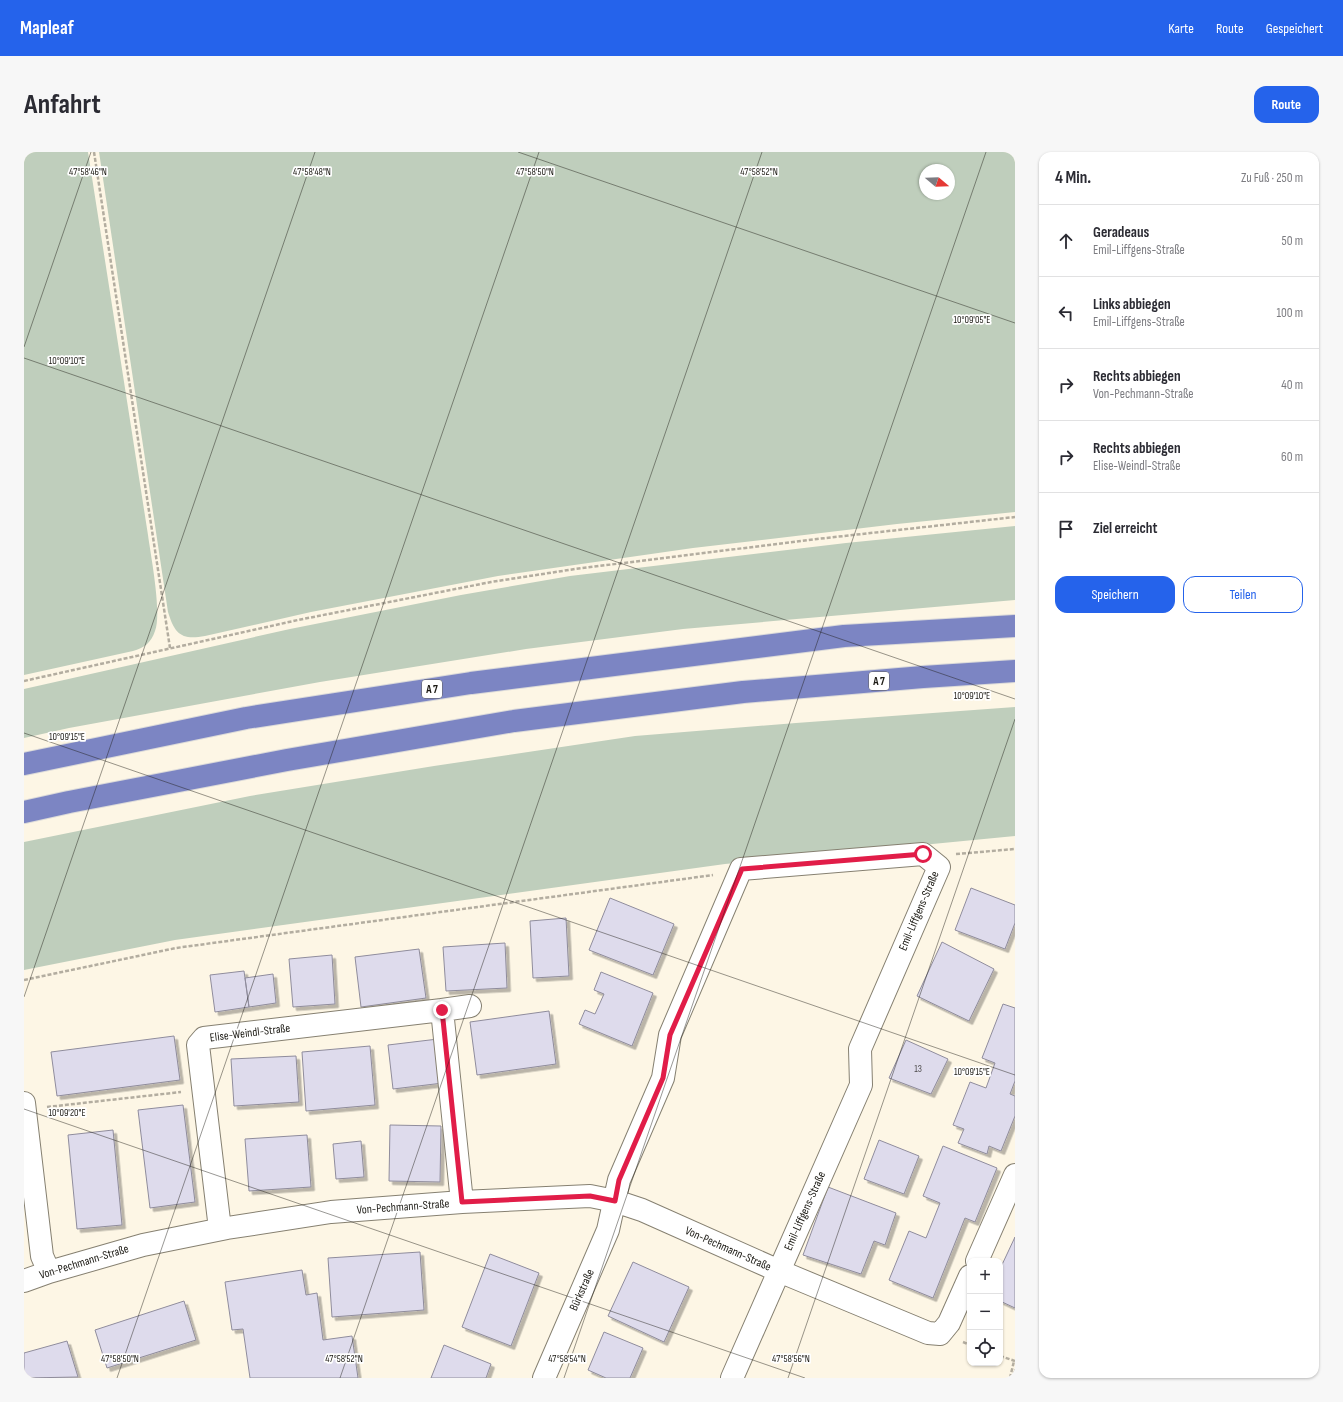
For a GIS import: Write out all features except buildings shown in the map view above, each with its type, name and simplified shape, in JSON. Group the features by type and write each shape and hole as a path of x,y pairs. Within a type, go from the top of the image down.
{"highway":[{"name":"A 7","path":"24,764 246,718 471,683 844,636 1015,626"},
{"name":"A 7","path":"24,812 287,760 514,721 743,692 1015,671"}],"street":[{"name":"Emil-Liffgens-Straße","path":"742,869 923,854 939,867 860,1049 861,1085 779,1271"},
{"path":"615,1201 619,1180 663,1078 670,1035 742,869"},
{"name":"Elise-Weindl-Straße","path":"220,1229 198,1045 204,1038 470,1006"},
{"path":"442,1010 462,1202"},
{"path":"24,1106 42,1256 49,1272"},
{"path":"978,1258 1015,1175"},
{"name":"Von-Pechmann-Straße","path":"24,1281 49,1272 143,1245 220,1229 331,1212 462,1202 590,1196 615,1201 649,1214 779,1271 928,1333 940,1334 949,1323 967,1283"},
{"name":"Bürkstraße","path":"544,1378 608,1230 615,1201"},
{"path":"732,1378 779,1271"}],"path":[{"path":"94,152 170,648"},
{"path":"24,681 298,620 491,582 575,569 817,539 1015,518"},
{"path":"932,862 957,854 1015,849"},
{"path":"24,980 176,948 694,878 742,869"},
{"path":"24,1106 203,1090"},
{"path":"1003,1357 1015,1361 1010,1378"}],"green space":[{"path":"24,152 88,152 155,584 157,599 157,623 155,631 149,642 141,648 24,675"},
{"path":"99,152 1015,152 1015,512 693,548 498,576 311,612 205,636 190,637 180,634 168,612"},
{"path":"1015,526 1015,600 683,629 526,649 320,682 69,728 24,738 24,689 290,629 461,595 570,576 846,543"},
{"path":"1015,707 1015,836 725,864 175,940 24,970 24,842 250,796 434,766 635,736"}],"route":[{"path":"442,1010 462,1202 590,1196 615,1201 619,1180 663,1078 670,1035 742,869 923,854"}]}
